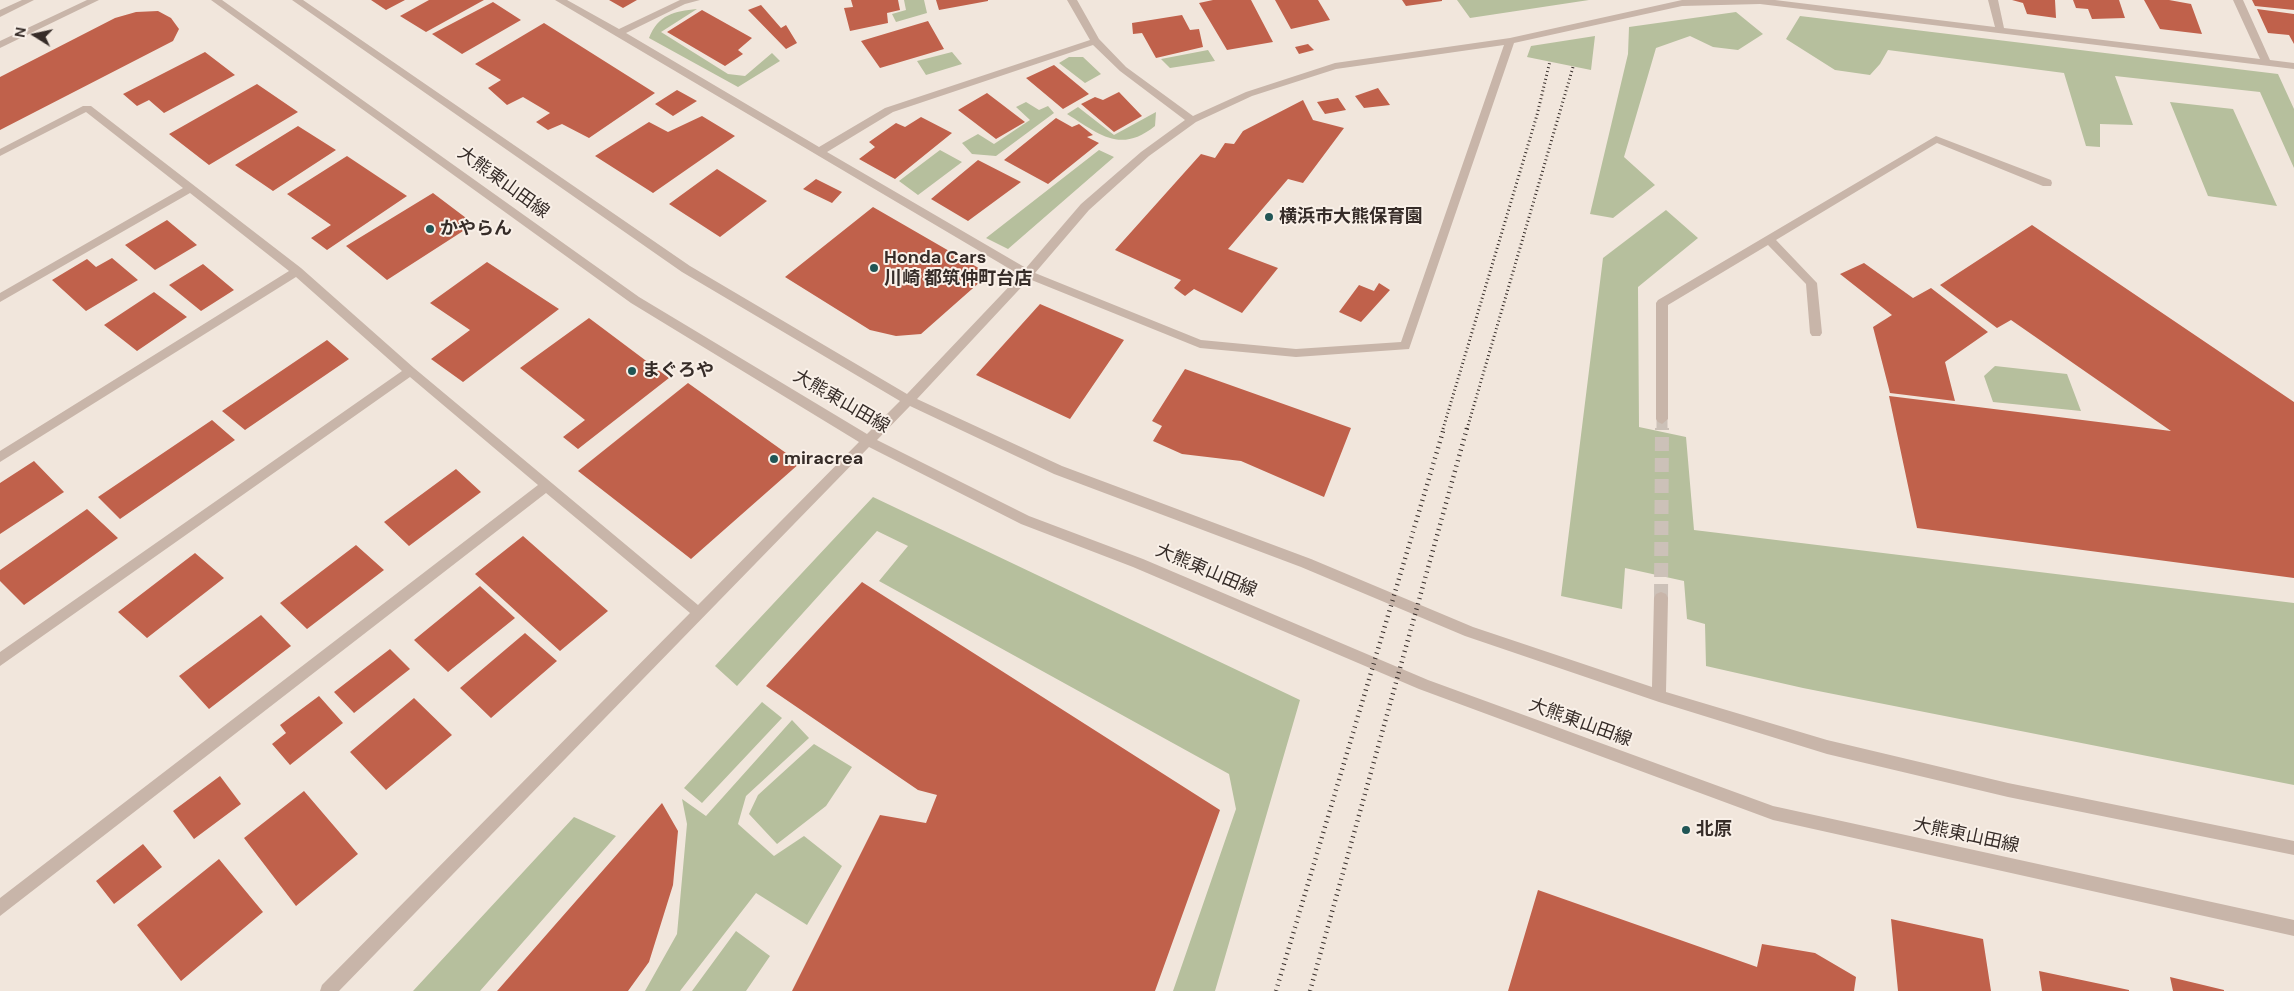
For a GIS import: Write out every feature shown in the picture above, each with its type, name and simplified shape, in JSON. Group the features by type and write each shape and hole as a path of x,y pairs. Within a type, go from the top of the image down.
{"street":[{"path":"0,14 30,0"},
{"path":"0,45 94,0"},
{"name":"大熊東山田線","path":"216,0 635,300 866,440 1025,520 1138,563 1424,685 1773,813 2294,928"},
{"name":"大熊東山田線","path":"297,0 686,269 908,400 1058,470 1306,563 1470,632 1659,696 1827,747 2008,790 2294,848"},
{"path":"560,0 620,33 1026,274 1200,344 1296,352 1405,346 1510,41"},
{"path":"620,33 683,2 695,0"},
{"path":"1072,0 1095,41 1123,69 1192,120"},
{"path":"1992,0 2000,30"},
{"path":"2238,0 2267,63"},
{"path":"328,991 700,614 866,440 908,400 1026,274 1085,207 1145,154 1192,120 1249,94 1335,66 1510,41 1617,16 1682,4 1760,1 2294,66"},
{"path":"819,152 889,110 1095,41"},
{"path":"0,153 87,108 297,271 410,371 700,614"},
{"path":"1662,419 1662,303 1936,139 2048,182"},
{"path":"0,298 189,189"},
{"path":"1769,239 1811,283 1816,333"},
{"path":"0,457 297,271"},
{"path":"0,660 410,371"},
{"path":"0,908 547,484"},
{"path":"1659,696 1661,598"}],"green space":[{"path":"904,0 924,0 927,13 896,22 892,14 906,10"},
{"path":"1457,0 1589,0 1470,18"},
{"path":"697,9 661,32 728,74 745,76 772,53 780,61 738,87 649,38 662,19 681,11"},
{"path":"1736,12 1763,34 1738,50 1713,47 1690,36 1656,48 1624,157 1655,185 1613,218 1590,214 1628,54 1629,27"},
{"path":"1800,16 2278,74 2294,109 2294,168 2260,92 2115,76 2133,125 2100,124 2100,147 2086,146 2064,73 1888,50 1880,64 1870,75 1835,70 1786,39"},
{"path":"1595,36 1591,70 1527,57 1531,46"},
{"path":"1208,50 1215,61 1170,68 1161,59"},
{"path":"952,52 962,64 926,75 917,61"},
{"path":"1069,57 1083,57 1101,74 1085,83 1059,63"},
{"path":"1026,102 1039,110 1048,106 1054,113 996,156 972,154 962,143 978,134 994,144 1030,120 1016,107"},
{"path":"2170,102 2233,109 2277,206 2208,196"},
{"path":"1078,107 1114,135 1156,112 1155,126 1131,139 1120,140 1110,138 1089,128 1067,114"},
{"path":"940,150 962,162 918,195 899,181"},
{"path":"1099,150 1114,157 1008,249 986,238"},
{"path":"1666,210 1698,238 1638,287 1639,427 1686,437 1694,530 2294,603 2294,785 1803,688 1706,666 1705,624 1687,619 1684,581 1625,568 1622,609 1561,596 1603,258"},
{"path":"1995,366 2067,374 2081,411 1993,402 1984,376"},
{"path":"873,497 1300,700 1215,991 1173,991 1236,809 1229,774 879,581 908,546 877,531 737,686 715,666"},
{"path":"762,702 782,718 702,803 684,788"},
{"path":"792,720 809,738 746,796 738,824 774,856 804,836 842,866 807,925 756,893 680,991 645,991 677,934 687,824 682,799 706,816"},
{"path":"814,744 852,767 826,806 777,844 749,814 758,795"},
{"path":"574,817 616,836 480,991 413,991"},
{"path":"736,931 770,956 746,991 692,991"}],"building":[{"path":"371,0 405,0 386,10"},
{"path":"429,0 484,0 426,32 400,16"},
{"path":"609,0 637,0 623,8"},
{"path":"851,0 898,0 900,10 887,13 888,23 850,31 844,8 853,7"},
{"path":"936,0 988,0 988,1 939,10"},
{"path":"1213,0 1251,0 1273,42 1227,50 1199,3"},
{"path":"1275,0 1318,0 1330,20 1291,29"},
{"path":"1402,0 1442,0 1442,1 1406,6"},
{"path":"2012,0 2055,0 2056,18 2027,14 2023,3"},
{"path":"2073,0 2119,0 2125,18 2092,19 2088,9 2076,8"},
{"path":"2144,0 2169,0 2191,4 2202,34 2160,29"},
{"path":"2252,0 2294,0 2294,10 2255,6"},
{"path":"493,2 521,20 462,54 432,34"},
{"path":"761,5 781,28 786,25 797,43 786,49 748,10"},
{"path":"2257,9 2294,14 2294,44 2289,35 2268,33"},
{"path":"702,10 752,38 738,50 743,54 725,66 667,32"},
{"path":"158,11 171,18 179,29 173,41 0,130 0,77 115,18 136,12"},
{"path":"1182,15 1190,30 1199,29 1203,47 1156,58 1142,33 1133,34 1132,23"},
{"path":"928,21 944,49 880,68 861,41"},
{"path":"544,23 655,93 589,138 562,124 548,130 536,122 550,113 523,97 507,105 488,88 501,80 475,64"},
{"path":"1308,44 1314,50 1299,54 1295,47"},
{"path":"205,52 235,75 164,113 149,100 137,106 123,94"},
{"path":"1054,65 1089,94 1063,109 1026,78"},
{"path":"257,84 298,112 209,165 169,134"},
{"path":"1378,88 1390,105 1364,108 1355,96"},
{"path":"677,90 697,101 673,116 655,104"},
{"path":"1119,92 1142,116 1114,132 1081,104 1095,97 1103,100"},
{"path":"987,93 1025,122 996,139 958,110"},
{"path":"1338,98 1346,110 1325,114 1317,102"},
{"path":"1303,100 1313,120 1344,128 1303,183 1288,179 1228,249 1278,268 1242,313 1194,289 1185,296 1174,288 1181,280 1115,250 1201,154 1215,158 1225,143 1234,144 1243,131"},
{"path":"702,116 735,136 653,193 595,156 649,122 668,132"},
{"path":"921,117 952,133 895,179 859,159 875,147 869,142 896,123 905,127"},
{"path":"1056,118 1072,127 1079,124 1093,135 1087,137 1099,143 1048,184 1004,160"},
{"path":"298,126 336,150 273,191 235,165"},
{"path":"347,156 407,196 327,250 311,238 331,225 287,194"},
{"path":"978,160 1021,182 968,221 931,199"},
{"path":"717,169 767,201 720,237 669,204"},
{"path":"816,179 842,192 832,203 803,189"},
{"path":"433,193 474,224 387,280 346,246"},
{"path":"873,207 989,274 921,334 896,336 870,330 785,277"},
{"path":"167,220 197,245 155,270 125,245"},
{"path":"2032,225 2294,402 2294,578 1917,528 1889,396 2171,431 2011,320 1997,328 1940,285"},
{"path":"112,258 138,280 86,311 52,280 87,259 96,267"},
{"path":"487,262 559,309 463,382 431,359 470,330 430,303"},
{"path":"1864,263 1913,298 1931,288 1988,332 1945,362 1955,401 1890,393 1873,327 1892,315 1840,274"},
{"path":"203,264 234,290 201,311 169,285"},
{"path":"1379,283 1390,290 1361,322 1339,312 1359,285 1374,291"},
{"path":"154,292 187,317 137,351 104,325"},
{"path":"1040,304 1124,340 1070,419 976,375"},
{"path":"589,318 669,378 578,449 563,437 585,420 520,368"},
{"path":"327,340 349,359 245,430 222,411"},
{"path":"1185,369 1351,428 1324,497 1241,461 1182,454 1153,441 1162,426 1152,421"},
{"path":"688,383 800,463 691,559 578,471"},
{"path":"212,420 235,440 120,519 98,497"},
{"path":"34,461 64,492 0,534 0,483"},
{"path":"456,469 481,492 409,546 384,522"},
{"path":"87,509 118,538 24,605 0,581 0,570"},
{"path":"523,536 608,611 560,651 475,574"},
{"path":"356,545 384,570 307,629 280,603"},
{"path":"195,553 224,578 147,638 118,612"},
{"path":"862,582 1220,810 1155,991 792,991 880,815 926,823 937,795 918,790 766,686"},
{"path":"480,586 515,618 448,672 414,640"},
{"path":"261,615 291,646 209,709 179,676"},
{"path":"525,633 557,661 491,718 460,688"},
{"path":"390,649 410,669 354,713 334,692"},
{"path":"319,696 343,723 290,765 272,744 286,733 280,725"},
{"path":"414,698 452,735 386,790 350,752"},
{"path":"220,776 241,804 194,839 173,811"},
{"path":"304,791 358,854 296,906 244,838"},
{"path":"662,803 678,831 673,885 649,962 628,991 497,991"},
{"path":"143,844 162,867 114,904 96,881"},
{"path":"219,859 263,912 181,981 137,925"},
{"path":"1538,890 1757,967 1762,944 1815,953 1856,977 1854,991 1508,991"},
{"path":"1891,919 1983,939 1991,991 1898,991"},
{"path":"2039,971 2129,990 2129,991 2042,991"},
{"path":"2170,977 2224,990 2224,991 2173,991"}],"tunnel":[{"path":"1662,419 1662,428"},
{"path":"1661,598 1662,428"}],"railway":[{"path":"1443,429 1537,115 1550,61"},
{"path":"1467,429 1573,67"},
{"path":"1276,991 1444,428"},
{"path":"1310,991 1467,428"}],"place":[{"name":"横浜市大熊保育園","path":"1269,217"},
{"name":"かやらん","path":"430,229"},
{"name":"Honda Cars 川崎 都筑仲町台店","path":"874,268"},
{"name":"まぐろや","path":"632,371"},
{"name":"miracrea","path":"774,459"},
{"name":"北原","path":"1686,830"}]}
